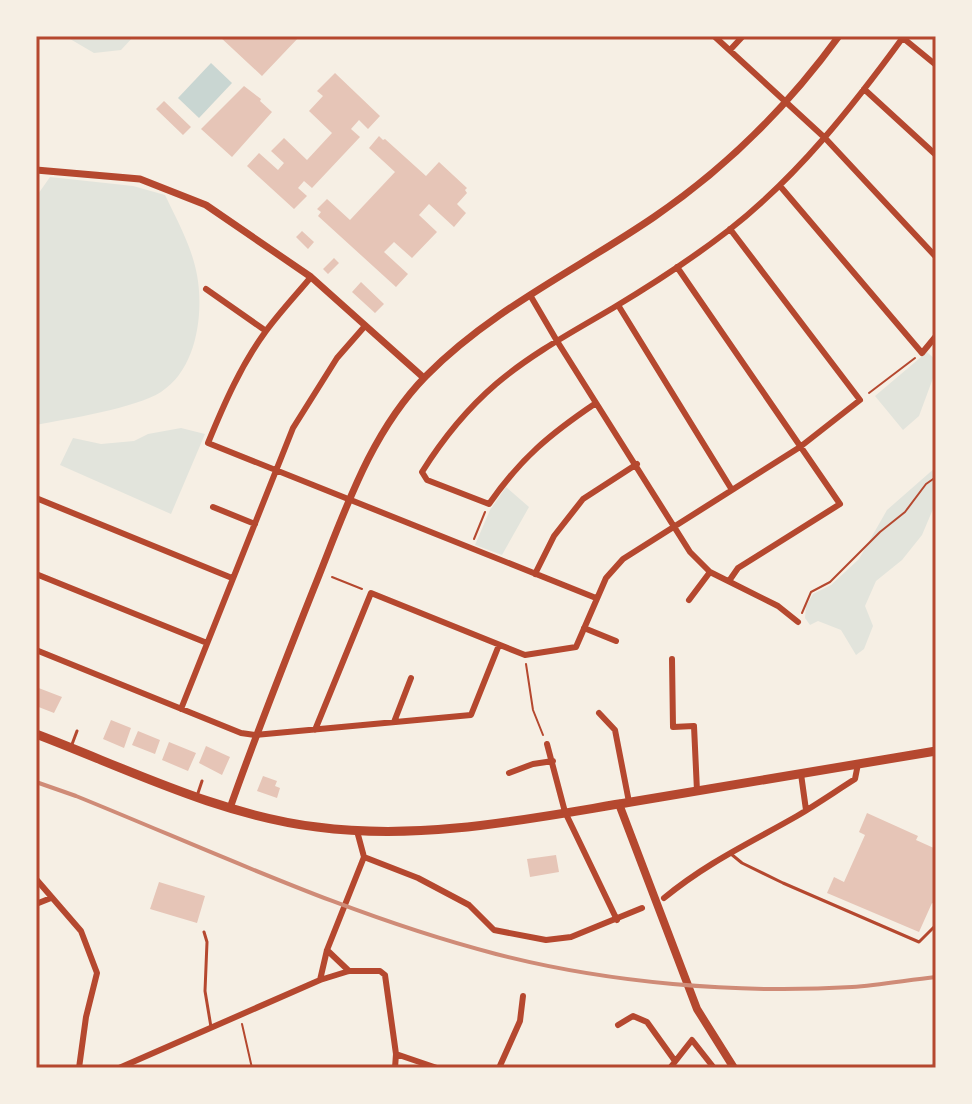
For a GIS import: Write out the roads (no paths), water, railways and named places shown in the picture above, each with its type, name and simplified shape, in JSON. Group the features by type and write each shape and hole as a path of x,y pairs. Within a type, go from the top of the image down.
{"main road":[{"path":"36,734 230,808 268,819 357,831 440,831 936,751"},
{"path":"624,803 642,866 697,1009 734,1068"}],"street":[{"path":"714,36 825,138 936,257"},
{"path":"730,50 743,36"},
{"path":"230,808 255,735 368,457 387,426 424,378 477,330 657,215 731,157 786,102 839,36"},
{"path":"596,403 550,433 510,474 489,504 427,480 422,472 455,426 497,384 557,341 677,267 730,229 780,186 825,138 903,37 936,65"},
{"path":"864,89 936,155"},
{"path":"36,170 140,179 206,205 311,277 424,378"},
{"path":"780,186 922,353 936,336"},
{"path":"315,730 371,593 525,655 576,647 606,578 623,559 800,447 860,400 730,229"},
{"path":"677,267 840,504 738,568 729,581"},
{"path":"311,277 266,331 226,399 208,443 596,598"},
{"path":"206,289 266,331"},
{"path":"530,295 690,552 710,572 778,606 798,622"},
{"path":"618,305 732,490"},
{"path":"181,709 293,428 337,358 365,326"},
{"path":"535,574 554,536 583,499 637,464"},
{"path":"36,498 232,578"},
{"path":"213,507 255,524"},
{"path":"689,600 710,572"},
{"path":"36,574 207,643"},
{"path":"584,628 616,641"},
{"path":"36,650 241,733 255,735 471,715 499,645"},
{"path":"672,659 673,727 694,726 697,791"},
{"path":"394,722 411,678"},
{"path":"599,713 615,730 624,803"},
{"path":"547,744 565,812 617,920"},
{"path":"509,773 553,761"},
{"path":"664,898 728,852 806,810 855,779 858,764"},
{"path":"801,773 806,810"},
{"path":"320,980 327,950 364,857 357,831"},
{"path":"364,857 418,878 469,905 494,930 546,940 571,937 642,908"},
{"path":"36,879 81,931 97,973 86,1017 79,1068"},
{"path":"36,904 51,898"},
{"path":"327,950 349,971"},
{"path":"119,1068 320,980 349,971 380,971 385,975 396,1054 395,1068"},
{"path":"499,1068 520,1021 523,996"},
{"path":"618,1025 633,1016 641,1017 675,1061"},
{"path":"670,1068 692,1040 714,1068"},
{"path":"396,1054 437,1068"}],"lane":[{"path":"71,747 77,731"},
{"path":"197,796 202,781"},
{"path":"728,852 742,863 783,883 919,942 936,925"},
{"path":"204,932 207,942 205,991 211,1027"}],"waterway":[{"path":"931,1068 936,1063"}],"railway":[{"path":"36,782 336,903 442,939 539,964 628,979 764,989 852,987 936,977"}]}
